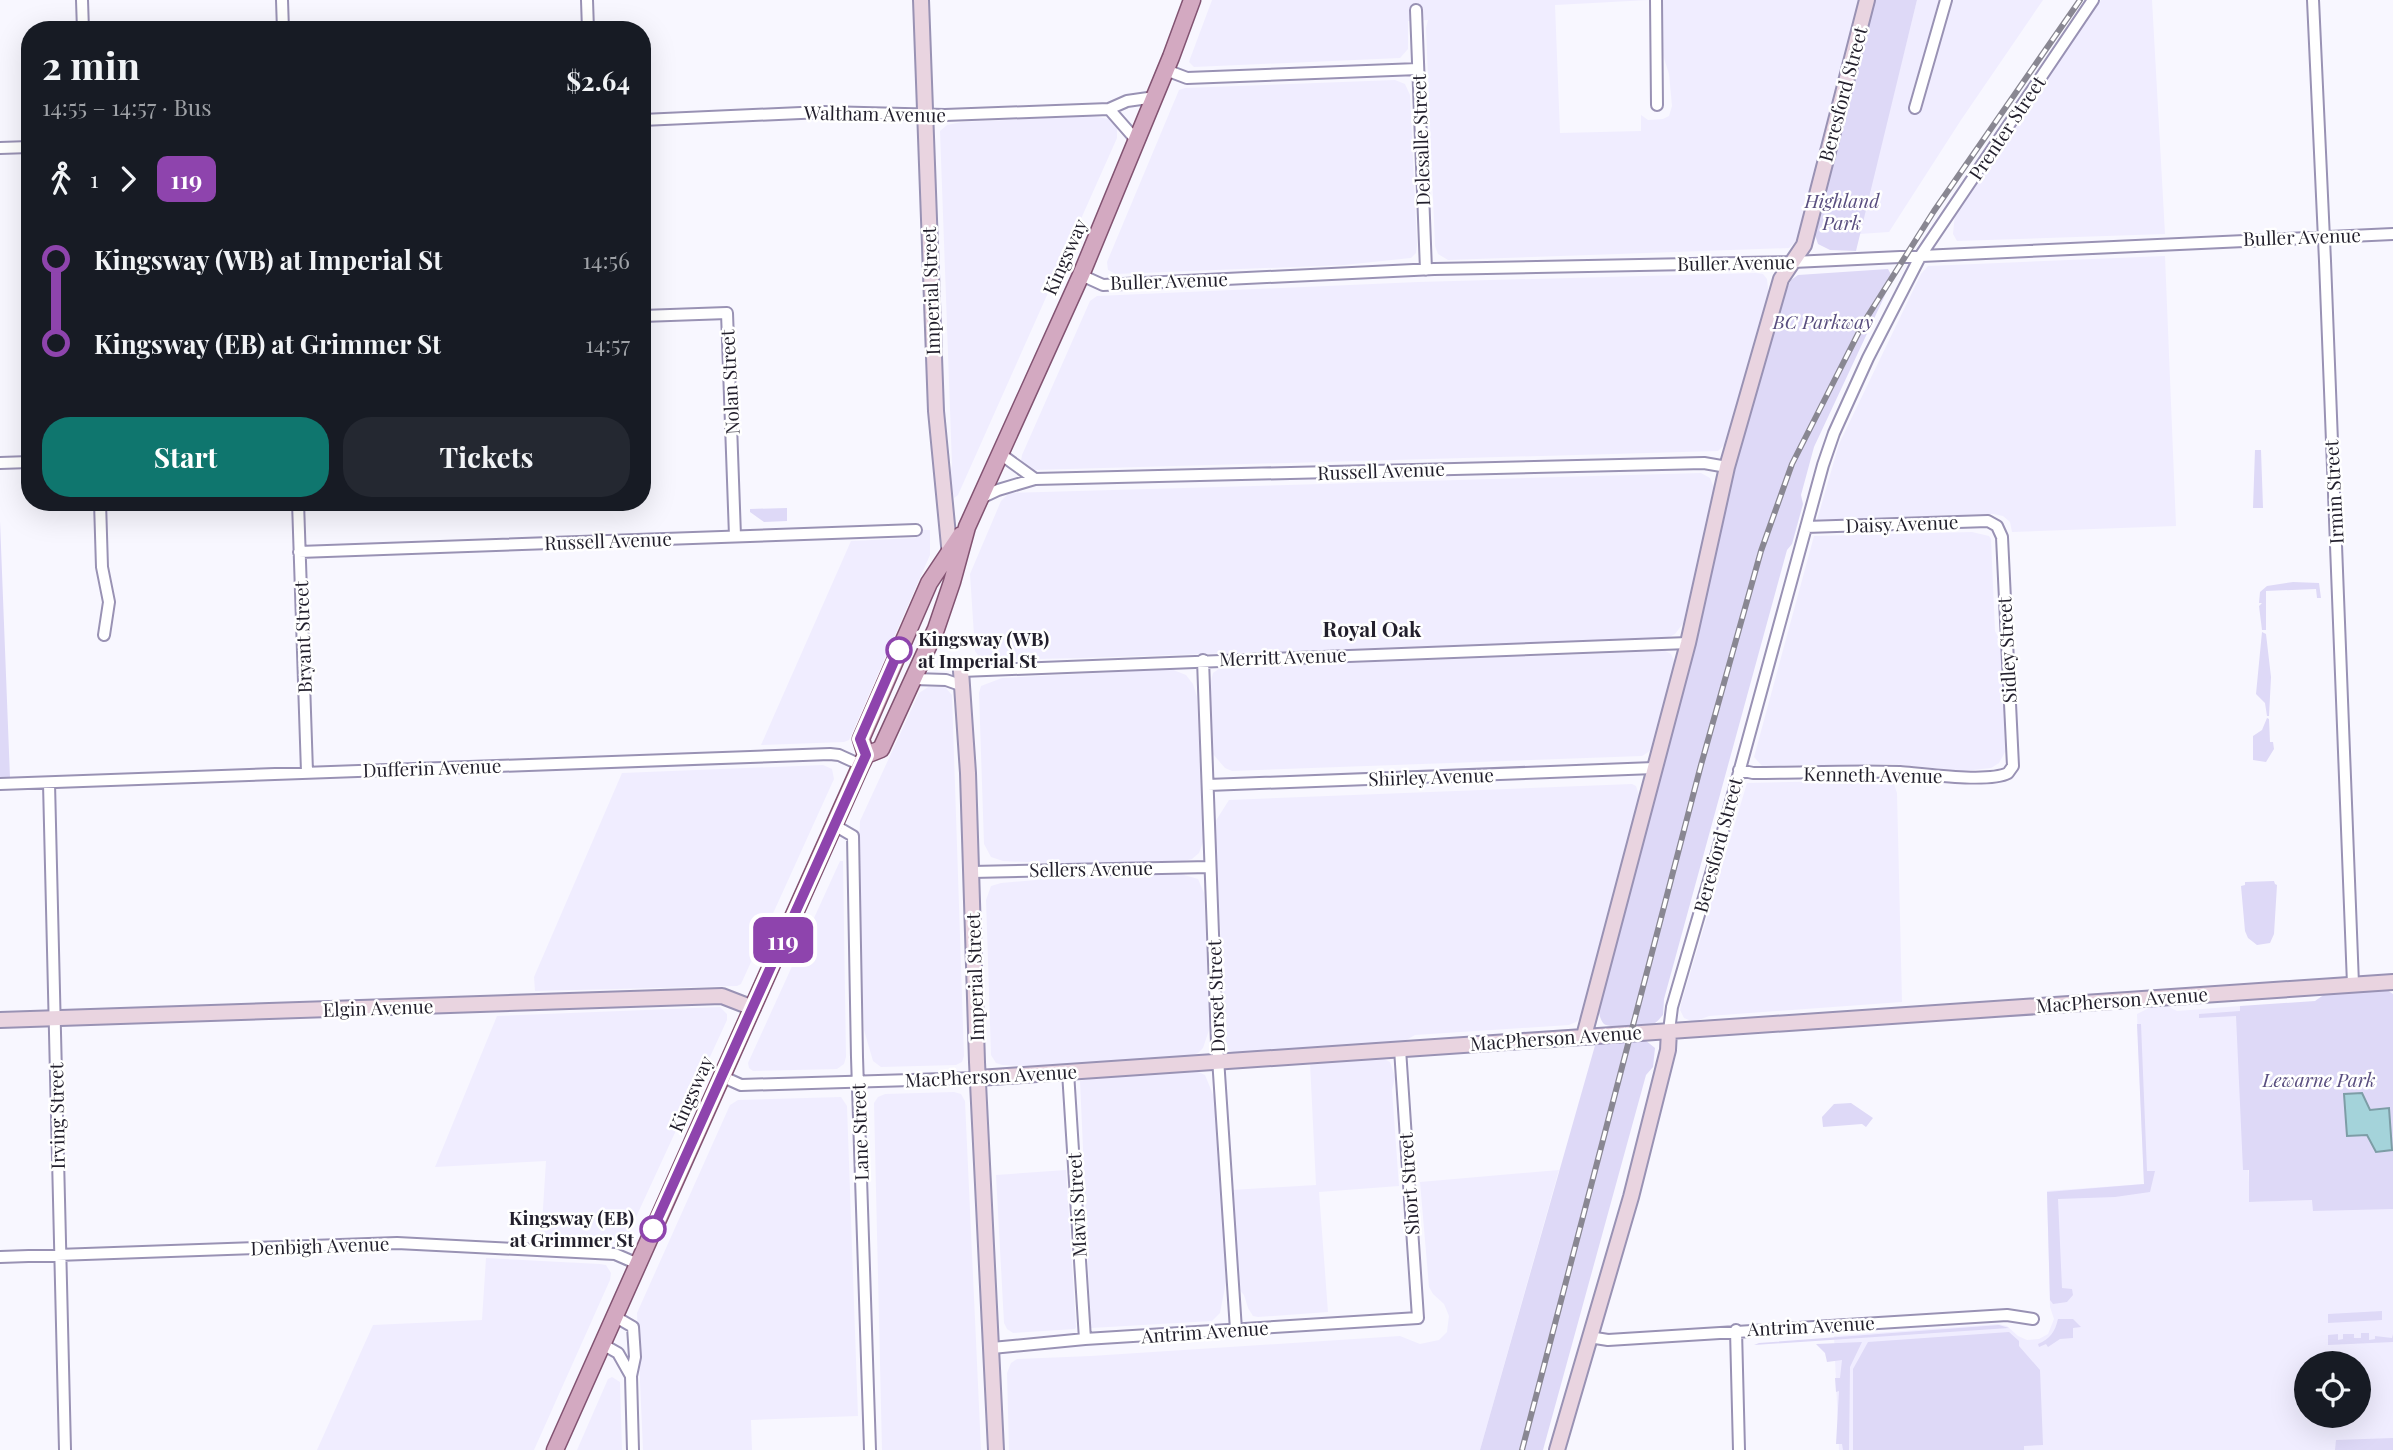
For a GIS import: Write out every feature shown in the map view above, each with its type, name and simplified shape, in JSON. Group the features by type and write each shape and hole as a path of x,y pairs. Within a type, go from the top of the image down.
{"main road":[{"name":"Kingsway","path":"863,760 881,749 936,629 967,527 1081,275 1192,0"},
{"name":"Kingsway","path":"555,1450 863,760 860,739 929,583 967,527"}],"street":[{"path":"82,0 83,21"},
{"path":"282,0 283,21"},
{"path":"587,0 588,21"},
{"name":"Imperial Street","path":"921,0 936,411 952,582"},
{"path":"1656,0 1657,105"},
{"name":"Beresford Street","path":"1584,1036 1688,643 1727,467 1780,279 1804,244 1867,0"},
{"path":"1915,108 1946,0"},
{"name":"Prenter Street","path":"1921,255 2093,0"},
{"name":"Irmin Street","path":"2312,0 2324,236 2353,984"},
{"name":"Delesalle Street","path":"1416,10 1426,270"},
{"path":"1166,69 1187,78 1418,69"},
{"name":"Waltham Avenue","path":"651,120 823,112 947,115 1109,109 1127,101 1155,97"},
{"path":"1109,109 1137,141"},
{"path":"0,148 21,147"},
{"name":"Buller Avenue","path":"1081,275 1103,285 1426,270 1794,262 2393,234"},
{"name":"Beresford Street","path":"1557,1450 1651,1117 1668,1050 1672,1007 1834,433 1868,358 1921,255"},
{"name":"Nolan Street","path":"651,316 727,313 735,536"},
{"path":"999,453 1035,479"},
{"path":"0,463 21,462"},
{"name":"Russell Avenue","path":"979,499 1035,479 1704,463 1727,467"},
{"path":"100,511 102,566 108,602 104,635"},
{"name":"Bryant Street","path":"298,511 307,772"},
{"name":"Daisy Avenue","path":"1806,527 1988,521 1997,526"},
{"name":"Sidley Street","path":"1997,526 2002,537 2008,646 2012,766 2008,773"},
{"name":"Russell Avenue","path":"299,552 916,530"},
{"name":"Merritt Avenue","path":"914,679 962,679 1203,660 1688,643"},
{"name":"Dorset Street","path":"1203,660 1218,1062 1236,1330"},
{"name":"Imperial Street","path":"962,679 996,1450"},
{"name":"Dufferin Avenue","path":"0,784 830,754 863,760"},
{"name":"Shirley Avenue","path":"1208,785 1654,768"},
{"name":"Kenneth Avenue","path":"1739,770 1753,773 1900,772 1936,777 1993,776 2008,773"},
{"name":"Irving Street","path":"49,783 65,1450"},
{"name":"Lane Street","path":"834,825 853,836 870,1450"},
{"name":"Sellers Avenue","path":"972,872 1210,867"},
{"name":"MacPherson Avenue","path":"721,1076 741,1085 978,1078 2393,982"},
{"name":"Elgin Avenue","path":"0,1020 722,996 753,1008"},
{"name":"Short Street","path":"1401,1049 1418,1318"},
{"name":"Mavis Street","path":"1068,1072 1084,1339"},
{"name":"Denbigh Avenue","path":"0,1257 397,1243 615,1254 638,1264"},
{"name":"Antrim Avenue","path":"1589,1337 1608,1340 2007,1315 2033,1318"},
{"path":"614,1316 633,1327 633,1450"},
{"name":"Antrim Avenue","path":"992,1348 1084,1339 1418,1318"},
{"path":"1736,1331 1739,1450"},
{"path":"602,1344 618,1353 631,1376"}],"shaded area":[{"path":"1212,0 1649,0 1555,5 1560,133 1641,131 1641,115 1648,120 1669,116 1672,106 1669,74 1663,55 1661,0 1861,0 1805,220 1795,242 1789,248 1448,260 1438,254 1435,246 1426,28 1428,20 1408,21 1408,49 1400,58 1194,67 1189,62"},
{"path":"1917,0 2043,0 1889,232 1859,234"},
{"path":"2101,0 2152,0 2165,234 1957,241 1953,234 1955,213"},
{"path":"1395,80 1405,84 1410,95 1417,245 1416,253 1411,258 1344,265 1116,274 1108,270 1107,262 1179,90"},
{"path":"1090,116 1110,119 1117,125 1117,138 958,495 954,498 950,474 952,465 940,131 947,125 962,122"},
{"path":"2165,256 2176,526 2012,532 2010,522 2003,516 1993,514 1817,520 1839,444 1921,274 1928,266"},
{"path":"1763,274 1767,279 1769,299 1727,442 1718,451 1033,470 1028,469 1021,461 1090,301 1097,296 1418,282"},
{"path":"1701,473 1710,478 1715,490 1685,621 1675,634 1665,639 987,660 980,658 975,651 970,574 1001,501 1009,493"},
{"path":"916,530 930,530 930,555 849,740 761,745 851,541 916,538"},
{"path":"1972,532 1989,536 1991,539 1995,631 2001,643 2005,752 1999,763 1991,768 1964,771 1892,764 1762,766 1754,757 1814,536"},
{"path":"1665,651 1671,654 1676,665 1656,741 1650,751 1642,756 1232,771 1225,768 1212,753 1210,685 1213,673 1220,668"},
{"path":"1171,669 1186,675 1193,684 1197,697 1203,842 1199,853 1192,859 1183,861 1069,864 1003,861 991,857 984,844 979,693 981,686 1002,678"},
{"path":"928,687 945,687 952,695 964,1056 962,1062 956,1065 881,1067 873,1061 864,1030 858,870 860,821 919,693"},
{"path":"823,765 832,769 834,779 741,984 535,991 534,977 622,773"},
{"path":"1887,780 1894,784 1897,793 1902,1002 1709,1016 1694,1022 1684,1018 1680,1010 1681,1004 1747,783"},
{"path":"1632,784 1636,786 1640,798 1581,1017 1576,1022 1569,1025 1415,1035 1403,1042 1241,1054 1230,1051 1226,1045 1215,822 1229,800"},
{"path":"840,861 843,861 844,1064 837,1069 753,1071 748,1063"},
{"path":"1181,874 1198,879 1204,893 1210,1027 1203,1048 1187,1057 1041,1067 996,1063 991,1055 986,900 991,886 1081,876"},
{"path":"2165,1005 2177,1011 2240,1006 2250,1202 2393,1196 2393,1450 1839,1450 1834,1336 1998,1324 2007,1326 2027,1340 2039,1339 2048,1334 2054,1319 2050,1307 2047,1191 2144,1184 2137,1014 2153,1006"},
{"path":"720,1007 727,1014 727,1020 625,1241 541,1240 546,1161 435,1167 497,1016"},
{"path":"1380,1057 1390,1062 1395,1077 1392,1090 1399,1186 1319,1192 1328,1312 1253,1316 1244,1295 1237,1287 1232,1190 1316,1185 1310,1063"},
{"path":"1194,1070 1205,1075 1214,1097 1226,1282 1220,1313 1212,1321 1091,1328 1080,1081"},
{"path":"885,1094 961,1094 965,1101 981,1450 882,1450 874,1103 878,1097"},
{"path":"841,1097 847,1106 858,1416 751,1420 752,1450 643,1450 637,1313 730,1105 738,1100"},
{"path":"1066,1170 1076,1327 1013,1333 1004,1323 996,1175"},
{"path":"1559,1170 1480,1450 1009,1450 1007,1373 1011,1363 1017,1359 1400,1336 1420,1344 1439,1340 1447,1332 1449,1316 1444,1304 1429,1287 1420,1182"},
{"path":"486,1258 600,1264 606,1265 611,1273 534,1450 317,1450 373,1325 482,1320"},
{"path":"612,1377 620,1382 622,1450 577,1450 608,1379"}],"green space":[{"name":"Highland Park","path":"1873,0 1917,0 1856,251 1830,250 1818,244 1814,232 1866,37"},
{"name":"BC Parkway","path":"1888,269 1893,278 1814,447 1801,495 1803,504 1792,544 1787,550 1664,999 1663,1015 1651,1024 1608,1026 1602,1021 1598,1008 1732,478 1784,295 1791,280 1798,275"},
{"path":"2255,450 2261,450 2263,508 2253,508"},
{"path":"787,508 787,521 764,522 750,512 750,509"},
{"path":"0,521 10,778 0,778"},
{"path":"2293,582 2319,583 2321,598 2317,598 2316,589 2266,591 2266,630 2262,630 2260,592 2267,586"},
{"path":"2262,632 2266,634 2271,677 2269,716 2265,703 2256,694"},
{"path":"2267,718 2270,742 2273,742 2274,749 2266,762 2253,760 2253,736 2262,730"},
{"path":"2274,881 2277,885 2274,934 2270,943 2257,945 2248,938 2245,931 2241,886 2245,885 2245,882"},
{"name":"Lewarne Park","path":"2387,990 2393,994 2393,1209 2313,1211 2312,1200 2249,1202 2249,1170 2243,1170 2236,1016 2199,1018 2199,1014 2240,1011 2240,1006 2315,1001 2325,994"},
{"path":"2137,1024 2141,1024 2147,1171 2155,1171 2150,1192 2115,1197 2058,1199 2062,1288 2072,1289 2073,1295 2067,1302 2053,1304 2050,1300 2047,1192 2144,1184"},
{"path":"1645,1040 1655,1048 1653,1067 1646,1075 1543,1450 1480,1450 1596,1042"},
{"path":"1851,1103 1873,1118 1866,1127 1862,1124 1823,1127 1822,1117 1834,1104"},
{"path":"2382,1311 2382,1320 2328,1323 2328,1314"},
{"path":"2058,1319 2073,1319 2081,1327 2073,1328 2073,1338 2060,1339 2048,1347 2046,1344 2039,1347 2038,1344 2051,1334"},
{"path":"1999,1325 2009,1328 1754,1345 1759,1343"},
{"path":"2009,1332 2040,1370 2043,1445 2024,1446 2024,1450 1853,1450 1853,1369 1868,1342"},
{"path":"2361,1333 2369,1333 2369,1340 2375,1339 2375,1336 2392,1338 2393,1334 2393,1342 2328,1345 2328,1335 2338,1334 2338,1340 2343,1339 2343,1334 2354,1334 2354,1338 2361,1338"},
{"path":"1862,1342 1850,1367 1849,1450 1843,1450 1842,1444 1836,1444 1839,1391 1836,1392 1835,1378 1840,1378 1842,1360 1827,1362 1825,1353 1816,1344"},
{"path":"2393,1438 2393,1450 2335,1450 2336,1440"}],"water":[{"path":"2362,1093 2370,1110 2389,1108 2392,1150 2376,1152 2367,1135 2347,1136 2344,1094"}],"railway":[{"path":"1522,1450 1701,765 1761,551 1792,464 1864,322 1934,211 2080,0"}],"bus line":[{"name":"119","path":"653,1229 866,755 860,739 899,650"}],"place":[{"name":"Kingsway (WB) at Imperial St","path":"899,650"},
{"name":"Kingsway (EB) at Grimmer St","path":"653,1229"}],"district":[{"name":"Royal Oak","path":"1372,630"}]}
